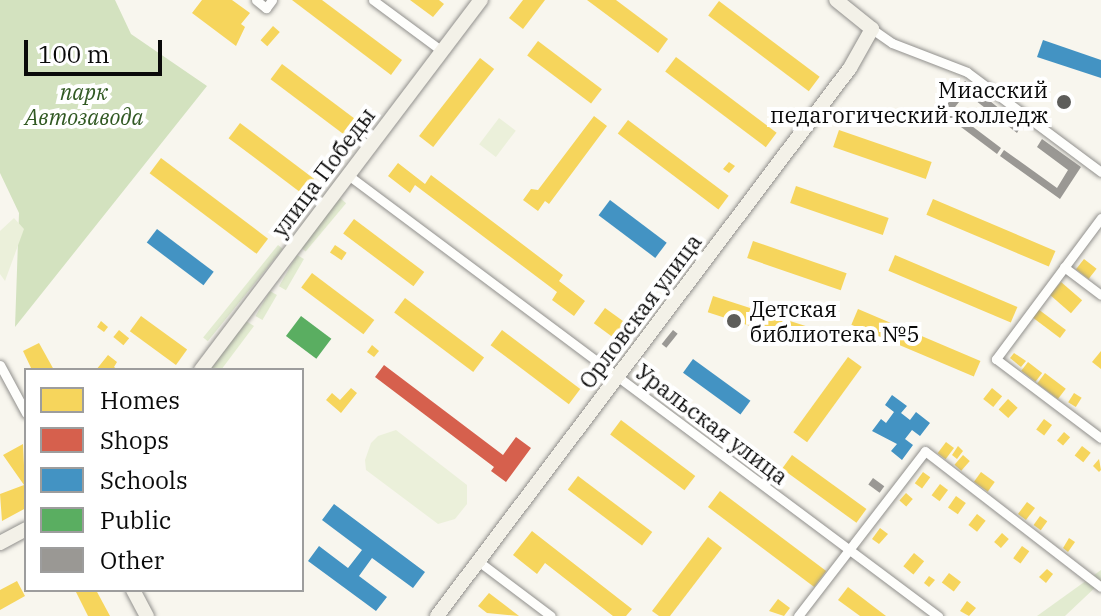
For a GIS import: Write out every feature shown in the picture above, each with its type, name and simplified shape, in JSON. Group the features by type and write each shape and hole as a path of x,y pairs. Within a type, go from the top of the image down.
{"street":[{"path":"256,0 266,8 272,0"},
{"path":"373,0 442,51"},
{"name":"улица Победы","path":"203,368 481,0"},
{"path":"836,0 892,43 967,72 1101,172"},
{"name":"Орловская улица","path":"437,616 850,68 872,29"},
{"name":"Уральская улица","path":"348,175 938,616"},
{"path":"1101,218 996,359 1101,438"},
{"path":"1064,267 1101,295"},
{"path":"0,365 24,409"},
{"path":"798,616 925,451 1100,587"},
{"path":"0,543 24,530"},
{"path":"478,561 551,616"},
{"path":"134,592 147,616"}],"green space":[{"name":"парк Автозавода","path":"0,0 115,0 131,34 207,86 15,327 19,213 0,173"},
{"path":"499,118 516,131 496,157 479,144"},
{"path":"340,198 346,203 306,251 300,246"},
{"path":"14,218 24,229 5,281 0,274 0,231"},
{"path":"278,245 283,249 208,341 203,337"},
{"path":"297,255 304,259 286,290 279,286"},
{"path":"270,291 277,295 262,320 256,316"},
{"path":"246,321 254,326 222,368 211,368"},
{"path":"396,430 467,485 467,504 455,519 438,524 366,470 365,460 371,443 378,436"},
{"path":"1101,570 1101,582 1065,616 1037,616"}],"building: Homes":[{"path":"202,0 232,0 250,13 241,24 245,27 236,46 192,13"},
{"path":"292,0 322,0 402,60 391,75"},
{"path":"410,0 439,0 444,4 433,17"},
{"path":"523,0 545,0 523,29 509,18"},
{"path":"587,0 616,0 668,39 658,53"},
{"path":"719,1 820,77 809,91 708,15"},
{"path":"273,26 280,32 267,46 261,40"},
{"path":"538,41 602,89 591,104 527,55"},
{"path":"676,57 777,133 766,147 665,71"},
{"path":"480,58 494,69 433,147 419,136"},
{"path":"282,64 357,121 346,136 271,79"},
{"path":"594,116 607,126 549,204 545,201 538,211 523,200 531,189 538,190"},
{"path":"628,120 729,196 718,209 618,134"},
{"path":"240,123 314,179 303,194 229,138"},
{"path":"839,130 932,162 926,179 833,147"},
{"path":"161,158 268,239 257,254 150,173"},
{"path":"729,162 735,166 729,173 723,169"},
{"path":"398,163 425,184 431,175 563,275 559,281 585,301 574,316 552,300 557,292 415,185 410,193 388,176"},
{"path":"796,186 889,218 883,235 790,203"},
{"path":"933,199 1055,251 1049,267 926,215"},
{"path":"284,216 289,220 283,227 278,223"},
{"path":"354,219 424,272 413,286 343,233"},
{"path":"753,241 847,273 841,290 747,258"},
{"path":"335,245 347,253 342,260 330,252"},
{"path":"895,255 1017,307 1011,323 888,271"},
{"path":"1084,259 1097,269 1089,279 1076,269"},
{"path":"312,273 374,320 363,334 301,287"},
{"path":"1061,282 1082,300 1071,313 1050,295"},
{"path":"713,296 807,327 802,343 708,312"},
{"path":"405,298 484,358 473,372 394,312"},
{"path":"605,308 628,325 617,340 594,323"},
{"path":"858,309 980,361 974,377 851,325"},
{"path":"1038,309 1066,330 1060,338 1032,317"},
{"path":"141,316 187,350 176,365 130,331"},
{"path":"101,321 108,327 104,332 97,327"},
{"path":"119,330 129,338 123,345 113,337"},
{"path":"502,330 580,389 569,404 491,345"},
{"path":"39,343 53,368 31,368 23,351"},
{"path":"372,345 379,351 374,357 367,352"},
{"path":"1101,351 1101,369 1092,362"},
{"path":"1014,353 1026,361 1021,367 1010,358"},
{"path":"108,355 117,362 115,368 98,368"},
{"path":"848,357 862,367 807,442 793,432"},
{"path":"1028,362 1042,373 1035,382 1021,371"},
{"path":"1045,373 1066,389 1058,399 1037,383"},
{"path":"351,388 357,393 341,413 326,400 332,393 340,400"},
{"path":"992,388 1002,396 993,407 983,399"},
{"path":"1074,393 1082,398 1076,407 1068,402"},
{"path":"1008,399 1018,408 1008,418 999,409"},
{"path":"1044,419 1052,425 1044,435 1036,429"},
{"path":"621,420 695,476 684,490 610,434"},
{"path":"1064,432 1070,437 1063,446 1057,440"},
{"path":"946,442 954,448 946,459 938,453"},
{"path":"23,444 24,485 3,455"},
{"path":"958,446 963,451 957,459 952,455"},
{"path":"1082,446 1091,453 1083,462 1075,455"},
{"path":"792,455 866,509 856,523 782,469"},
{"path":"963,455 970,461 961,471 954,465"},
{"path":"1099,459 1101,470 1099,472 1093,466"},
{"path":"923,472 930,477 922,489 915,483"},
{"path":"981,472 995,482 988,492 974,482"},
{"path":"578,476 652,532 642,546 568,490"},
{"path":"940,484 948,490 940,501 932,495"},
{"path":"24,485 24,509 2,521 0,494"},
{"path":"720,491 826,571 814,587 708,507"},
{"path":"906,493 913,499 906,506 899,501"},
{"path":"956,496 966,503 958,514 948,507"},
{"path":"1027,502 1035,508 1026,520 1018,514"},
{"path":"977,514 986,521 977,532 968,525"},
{"path":"1040,516 1047,521 1041,530 1034,525"},
{"path":"880,528 888,534 879,544 872,539"},
{"path":"532,531 632,609 626,616 613,616 545,563 537,574 513,555"},
{"path":"1002,533 1009,539 1001,548 994,542"},
{"path":"708,537 722,548 670,616 659,616 652,611"},
{"path":"1069,538 1075,542 1068,552 1063,548"},
{"path":"1022,546 1029,551 1020,563 1013,558"},
{"path":"914,553 924,561 913,574 903,566"},
{"path":"1047,569 1053,574 1046,583 1039,577"},
{"path":"949,573 961,582 954,592 942,583"},
{"path":"929,576 935,580 929,587 924,583"},
{"path":"17,581 25,596 0,610 0,590"},
{"path":"848,587 886,616 860,616 838,600"},
{"path":"76,592 97,592 110,616 88,616"},
{"path":"489,593 519,616 487,613 478,606"},
{"path":"778,599 790,608 784,616 769,611"},
{"path":"967,601 976,608 969,616 960,611"}],"building: Shops":[{"path":"384,365 503,455 516,437 531,448 506,482 491,471 494,467 375,377"}],"building: Schools":[{"path":"1043,40 1101,60 1101,78 1037,57"},
{"path":"610,200 667,243 655,258 599,215"},
{"path":"157,229 214,272 203,285 147,243"},
{"path":"693,359 750,401 740,414 683,373"},
{"path":"892,395 907,406 901,413 910,420 916,412 930,423 920,436 912,430 905,439 913,445 902,460 891,451 897,444 872,431 881,419 886,423 894,412 885,405"},
{"path":"334,504 425,572 413,588 372,558 359,576 387,597 376,611 308,561 319,546 348,568 362,550 322,520"}],"building: Public":[{"path":"301,316 331,339 316,359 286,336"}],"building: Other":[{"path":"965,81 1021,126 1017,133 966,93 952,111 1001,148 997,154 941,112"},
{"path":"1042,139 1081,167 1060,199 1000,156 1004,150 1057,188 1068,170 1037,147"},
{"path":"673,330 678,334 666,348 662,344"},
{"path":"873,478 884,486 880,493 868,484"}],"place":[{"name":"Миасский педагогический колледж","path":"1064,102"},
{"name":"Детская библиотека №5","path":"734,321"}]}
